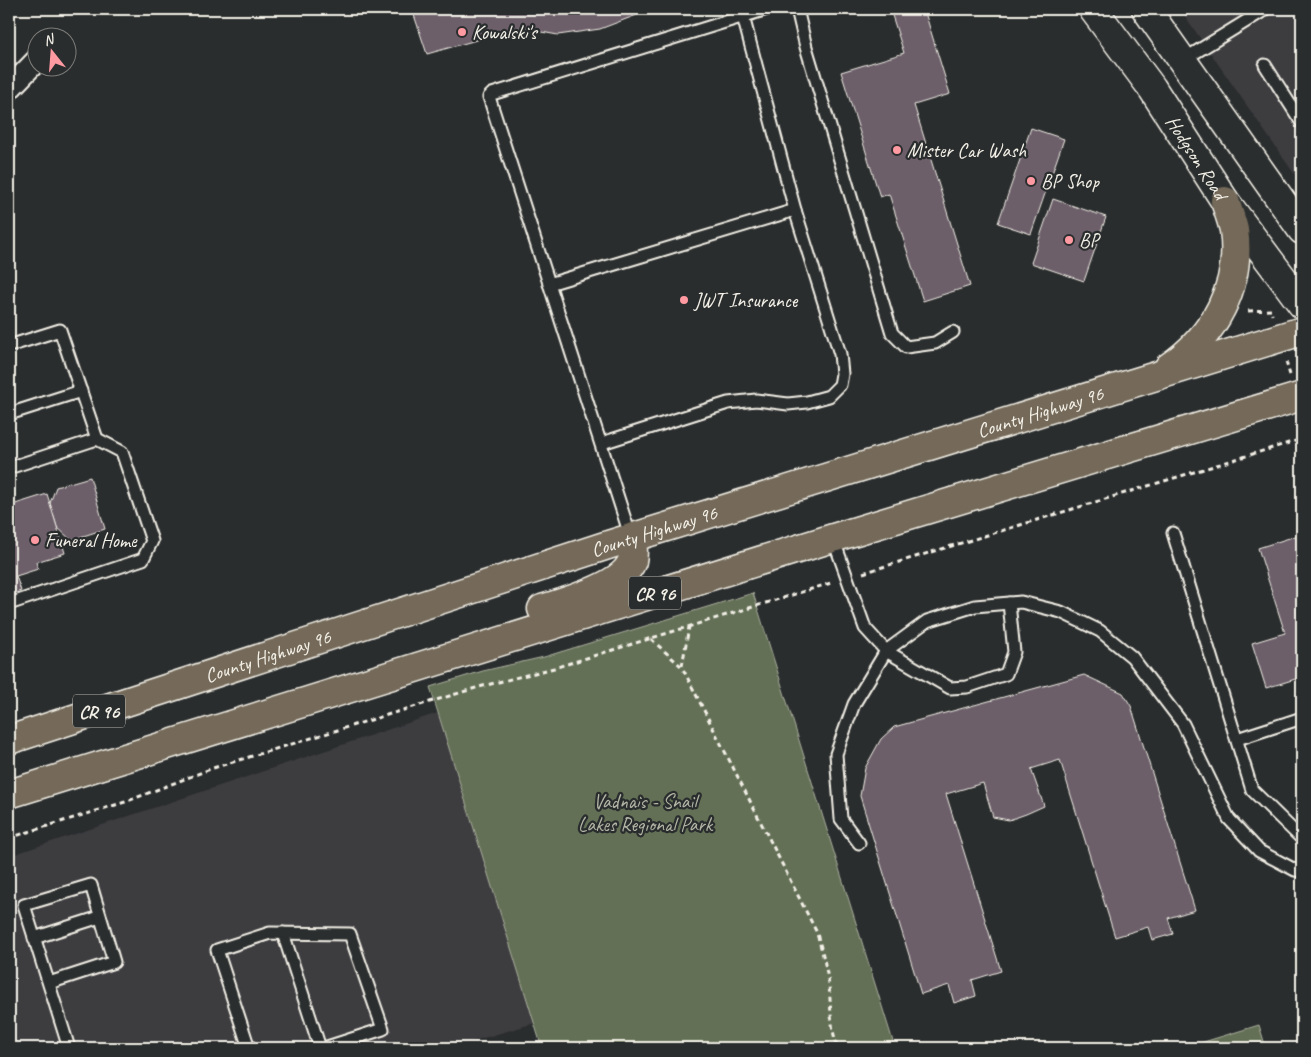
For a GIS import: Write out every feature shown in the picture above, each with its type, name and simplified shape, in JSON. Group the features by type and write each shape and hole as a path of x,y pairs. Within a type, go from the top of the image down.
{"main road":[{"name":"Hodgson Road","path":"1092,9 1152,88 1225,201 1302,304"},
{"path":"1146,9 1302,230"},
{"path":"1159,374 1195,347 1210,329 1224,306 1231,285 1235,258 1234,230 1225,201"},
{"name":"County Highway 96","path":"9,740 631,538 1302,331"},
{"name":"CR 96","path":"9,794 834,538 1302,396"},
{"path":"265,714 384,658 574,599 599,589 618,576 631,563 634,550 631,538"}],"street":[{"path":"9,89 28,70"}],"lane":[{"path":"631,538 490,96 742,12 767,9"},
{"path":"797,9 806,47 892,333 906,347 935,343 953,332"},
{"path":"1183,60 1251,13 1266,9"},
{"path":"602,444 728,403 756,400 788,404 807,402 829,396 840,385 842,374 840,354 795,210 742,12"},
{"path":"1266,65 1302,123"},
{"path":"550,284 795,210"},
{"path":"9,346 60,330 97,439 122,452 152,541 143,559 9,604"},
{"path":"9,414 81,391"},
{"path":"9,468 97,439"},
{"path":"1173,533 1252,790 1302,839"},
{"path":"834,538 865,628 886,651 950,688 966,687 1006,674 1014,652 1009,603"},
{"path":"859,843 841,819 836,754 854,704 886,651 928,621 975,606 1021,602 1060,612 1100,631 1132,657 1183,724 1229,819 1259,851 1302,872"},
{"path":"1237,740 1302,718"},
{"path":"48,983 114,962 91,885 24,905 34,938 68,1048"},
{"path":"34,938 100,917"},
{"path":"249,1048 217,950 270,933 350,934 383,1029 324,1048"},
{"path":"283,933 320,1048"}],"path":[{"path":"1246,311 1271,310"},
{"path":"9,838 124,802 213,768 479,687 554,668 650,639 1302,439"},
{"path":"682,667 689,627"},
{"path":"650,639 682,667 816,931 824,955 829,986 831,1018 838,1048"}],"shaded area":[{"path":"1180,9 1302,9 1302,185"},
{"path":"438,713 535,1023 449,1048 9,1048 9,856"}],"green space":[{"name":"Vadnais - Snail Lakes Regional Park","path":"753,593 895,1048 542,1048 430,687 483,671 544,657"},
{"path":"1259,1025 1266,1048 1184,1048"}],"building":[{"name":"Kowalski's","path":"412,9 648,9 600,29 558,35 519,28 427,54"},
{"name":"Mister Car Wash","path":"890,9 924,9 950,94 914,105 970,286 923,301 889,194 880,197 841,72 904,53"},
{"name":"BP Shop","path":"1031,128 1064,139 1031,234 998,223"},
{"name":"BP","path":"1053,199 1106,217 1084,281 1031,263"},
{"path":"90,477 105,529 71,540 57,527 50,503 56,487"},
{"name":"Funeral Home","path":"47,494 65,553 36,562 38,569 16,576 21,591 9,595 9,506"},
{"path":"1302,534 1302,677 1266,688 1252,643 1285,633 1258,548"},
{"path":"1084,675 1123,693 1131,706 1195,910 1168,918 1173,934 1152,940 1148,927 1115,937 1060,760 1031,769 1044,806 1009,820 993,817 983,783 946,794 1001,971 972,980 976,996 954,1003 949,985 921,994 860,796 865,768 881,739 894,727"}],"place":[{"name":"Kowalski's","path":"462,32"},
{"name":"Mister Car Wash","path":"897,150"},
{"name":"BP Shop","path":"1031,181"},
{"name":"BP","path":"1069,240"},
{"name":"JWT Insurance","path":"684,300"},
{"name":"Funeral Home","path":"35,540"}]}
